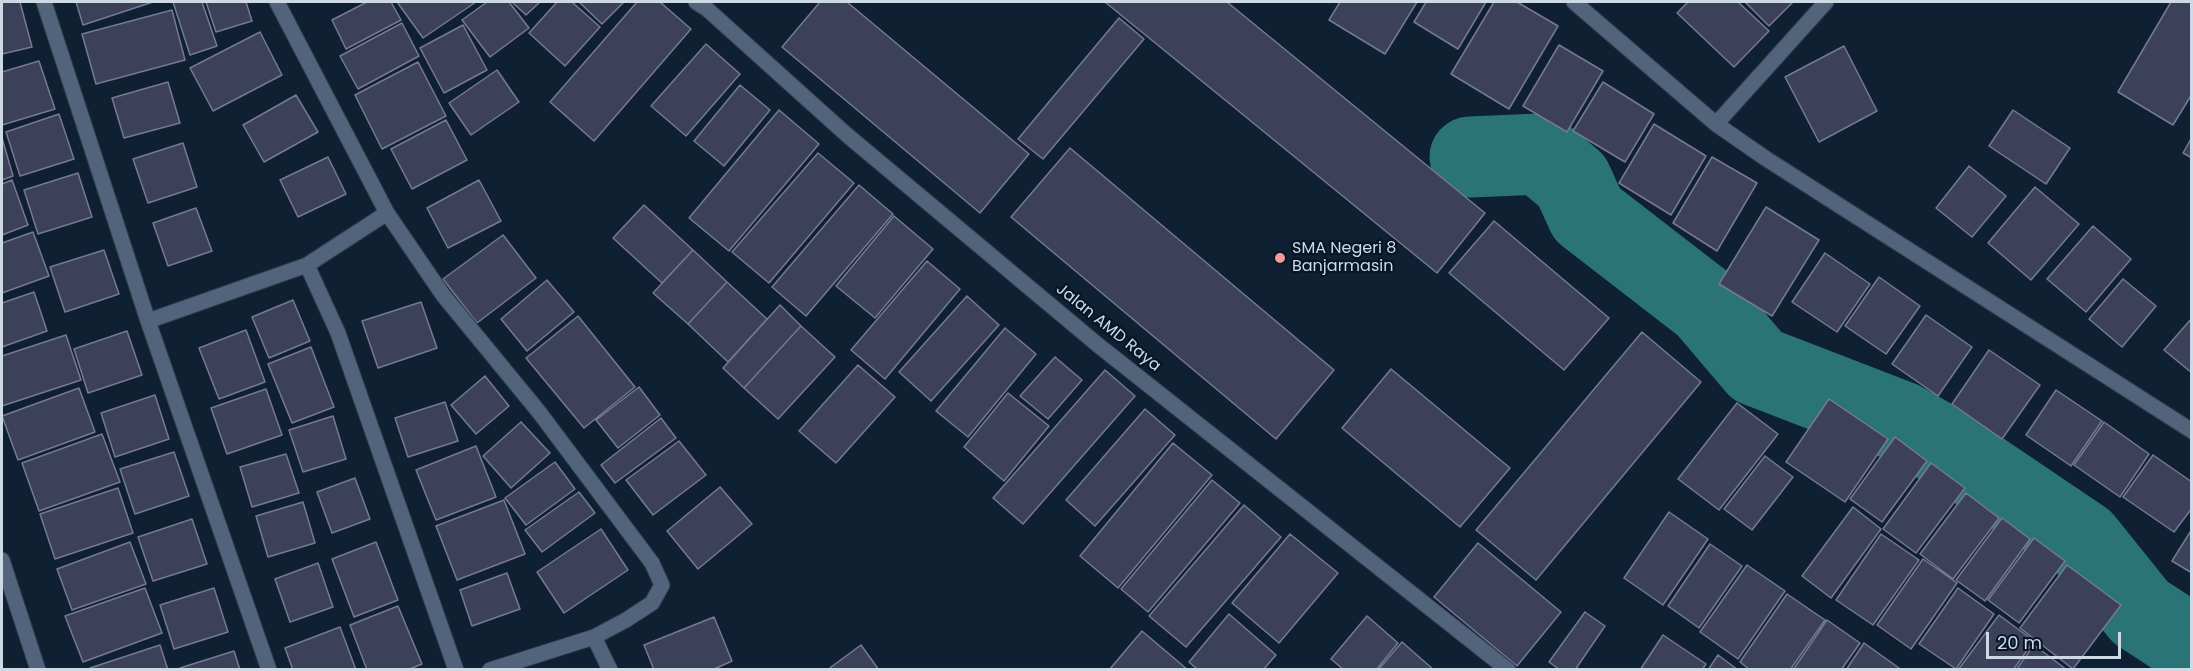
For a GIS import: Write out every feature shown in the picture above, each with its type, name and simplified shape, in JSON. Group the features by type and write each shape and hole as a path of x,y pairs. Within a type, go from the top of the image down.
{"street":[{"path":"44,2 148,321 269,669"},
{"path":"278,2 387,213 443,295 539,412 652,563 662,585 652,603 594,637 490,669"},
{"name":"Jalan AMD Raya","path":"696,2 707,9 847,135 1098,345 1508,669"},
{"path":"1574,2 1716,124 1774,164 2192,431"},
{"path":"1716,124 1826,2"},
{"path":"148,321 307,265 387,213"},
{"path":"307,265 338,333 456,669"},
{"path":"2,560 38,669"},
{"path":"594,637 610,669"}],"building":[{"path":"2,2 20,2 32,47 2,54"},
{"path":"76,2 153,2 83,25"},
{"path":"173,2 202,2 217,46 190,55"},
{"path":"206,2 246,2 252,21 216,32"},
{"path":"367,2 391,2 401,20 346,49 332,20"},
{"path":"397,2 476,2 423,38"},
{"path":"487,2 509,2 529,28 490,57 462,20"},
{"path":"512,2 540,2 526,15"},
{"path":"557,2 572,2 600,27 565,66 529,33"},
{"path":"579,2 624,2 602,24"},
{"path":"637,2 660,2 691,29 594,141 550,102"},
{"path":"820,2 847,2 1029,154 980,213 782,47"},
{"path":"1105,2 1227,2 1485,213 1437,273"},
{"path":"1340,2 1417,2 1385,54 1329,20"},
{"path":"1426,2 1486,2 1458,49 1414,22"},
{"path":"1494,2 1517,2 1558,26 1509,109 1451,74"},
{"path":"1688,2 1738,2 1769,31 1734,67 1677,13"},
{"path":"1745,2 1793,2 1769,26"},
{"path":"2171,2 2192,2 2192,94 2173,125 2118,92"},
{"path":"172,10 185,60 96,84 82,34"},
{"path":"1119,18 1144,39 1043,159 1018,139"},
{"path":"402,23 419,56 358,89 340,56"},
{"path":"463,25 487,70 444,93 420,48"},
{"path":"260,32 282,75 213,111 190,68"},
{"path":"706,44 740,74 686,136 651,106"},
{"path":"1559,45 1603,71 1567,132 1523,106"},
{"path":"1844,46 1877,111 1819,142 1785,77"},
{"path":"39,61 55,109 2,125 2,72"},
{"path":"418,62 446,116 382,149 355,95"},
{"path":"497,70 519,102 471,135 449,103"},
{"path":"168,82 180,123 124,138 112,98"},
{"path":"1603,82 1654,114 1625,162 1573,131"},
{"path":"740,85 770,110 724,166 694,141"},
{"path":"296,95 318,132 264,162 243,125"},
{"path":"779,110 819,144 729,251 689,218"},
{"path":"2013,110 2070,148 2046,184 1989,146"},
{"path":"59,114 74,159 20,176 6,132"},
{"path":"446,120 467,160 412,189 391,149"},
{"path":"1654,124 1706,156 1671,215 1619,183"},
{"path":"2192,137 2192,158 2183,153"},
{"path":"2,138 13,176 2,180"},
{"path":"183,143 197,187 148,203 133,159"},
{"path":"1070,148 1334,370 1276,439 1011,217"},
{"path":"818,153 854,183 769,283 732,252"},
{"path":"328,157 346,194 298,217 280,180"},
{"path":"1712,157 1757,183 1717,251 1673,223"},
{"path":"1969,166 2006,196 1972,237 1936,208"},
{"path":"78,173 92,217 38,234 24,190"},
{"path":"12,180 28,225 2,235 2,184"},
{"path":"479,180 501,221 448,248 427,208"},
{"path":"859,185 893,214 806,316 772,287"},
{"path":"2035,187 2079,224 2031,280 1988,243"},
{"path":"644,205 693,250 662,283 613,238"},
{"path":"1766,207 1819,240 1772,316 1719,284"},
{"path":"196,208 212,251 168,266 153,223"},
{"path":"894,216 933,249 875,318 836,286"},
{"path":"1494,221 1609,318 1564,370 1449,273"},
{"path":"2093,226 2131,259 2086,312 2047,279"},
{"path":"33,232 49,276 2,293 2,243"},
{"path":"503,235 536,278 477,323 443,279"},
{"path":"104,250 119,294 65,312 50,267"},
{"path":"693,250 727,282 688,324 653,293"},
{"path":"1825,253 1870,284 1837,332 1792,302"},
{"path":"927,261 960,289 885,379 851,350"},
{"path":"1879,277 1920,306 1886,354 1845,326"},
{"path":"2123,279 2156,306 2122,347 2089,319"},
{"path":"547,280 574,312 527,351 501,319"},
{"path":"727,282 767,319 728,362 688,324"},
{"path":"34,292 47,331 2,347 2,303"},
{"path":"967,296 999,325 931,401 899,372"},
{"path":"293,300 310,341 269,358 252,317"},
{"path":"421,302 437,348 378,368 362,321"},
{"path":"780,305 801,326 744,388 723,368"},
{"path":"1926,315 1972,347 1938,396 1892,364"},
{"path":"578,316 635,387 584,428 526,358"},
{"path":"2192,318 2192,373 2164,350"},
{"path":"801,326 835,357 778,419 744,388"},
{"path":"1005,328 1036,354 968,437 936,411"},
{"path":"246,330 265,382 219,399 199,348"},
{"path":"127,331 142,375 88,393 74,349"},
{"path":"1642,332 1701,382 1536,580 1476,530"},
{"path":"66,335 81,380 2,406 2,356"},
{"path":"311,347 334,407 292,423 268,364"},
{"path":"1989,350 2040,385 2002,439 1952,404"},
{"path":"1055,357 1082,380 1048,419 1020,396"},
{"path":"858,365 895,397 836,463 799,431"},
{"path":"1391,369 1510,468 1460,527 1342,428"},
{"path":"1105,370 1135,396 1023,524 993,498"},
{"path":"485,376 509,406 476,434 451,405"},
{"path":"639,387 660,415 618,448 596,420"},
{"path":"79,388 95,432 18,460 2,416"},
{"path":"266,389 282,435 227,454 211,408"},
{"path":"2056,390 2102,421 2071,466 2026,435"},
{"path":"1008,393 1049,426 1004,481 964,447"},
{"path":"155,395 169,439 115,457 101,413"},
{"path":"1829,399 1888,439 1845,502 1786,462"},
{"path":"445,402 458,441 408,457 395,418"},
{"path":"1737,403 1778,434 1719,510 1678,479"},
{"path":"1145,409 1175,435 1095,526 1066,500"},
{"path":"333,416 346,459 303,472 289,430"},
{"path":"661,418 676,438 615,483 601,465"},
{"path":"521,422 550,453 511,488 483,456"},
{"path":"2104,422 2149,454 2120,497 2074,465"},
{"path":"102,434 120,482 39,511 22,463"},
{"path":"1895,437 1927,461 1882,522 1850,499"},
{"path":"679,441 706,475 653,515 626,480"},
{"path":"1173,443 1212,475 1118,588 1080,556"},
{"path":"476,446 496,497 436,520 416,470"},
{"path":"174,452 189,496 135,514 120,469"},
{"path":"286,454 299,493 252,507 240,467"},
{"path":"2153,455 2192,482 2192,508 2174,532 2123,497"},
{"path":"1765,456 1793,477 1752,530 1724,509"},
{"path":"555,462 575,489 526,525 505,498"},
{"path":"1931,463 1965,488 1916,553 1883,529"},
{"path":"355,478 370,519 332,533 317,492"},
{"path":"1212,480 1240,503 1148,612 1121,589"},
{"path":"720,487 752,524 698,569 667,531"},
{"path":"118,488 133,533 55,559 40,514"},
{"path":"579,492 595,513 542,552 525,530"},
{"path":"1966,493 1999,518 1953,579 1920,554"},
{"path":"504,500 525,554 457,580 436,526"},
{"path":"303,502 315,543 268,557 256,516"},
{"path":"1244,505 1281,537 1186,647 1149,616"},
{"path":"1853,507 1881,529 1831,598 1802,576"},
{"path":"1669,512 1708,539 1663,605 1624,578"},
{"path":"2002,518 2030,539 1985,601 1956,580"},
{"path":"192,519 207,564 153,581 138,537"},
{"path":"601,529 628,570 564,613 537,572"},
{"path":"2192,529 2192,573 2172,561"},
{"path":"1290,534 1338,573 1279,643 1232,603"},
{"path":"1881,534 1919,560 1873,625 1836,600"},
{"path":"2034,538 2065,561 2019,623 1988,600"},
{"path":"130,542 146,584 72,610 57,569"},
{"path":"376,542 398,600 354,617 332,559"},
{"path":"1478,543 1561,612 1517,666 1434,597"},
{"path":"1710,544 1742,566 1699,628 1668,606"},
{"path":"1923,559 1957,583 1911,649 1877,625"},
{"path":"318,563 333,607 290,622 275,579"},
{"path":"1747,565 1785,591 1738,659 1700,632"},
{"path":"2067,565 2121,605 2073,669 2020,628"},
{"path":"507,573 520,609 472,626 460,590"},
{"path":"145,588 162,633 83,662 65,616"},
{"path":"214,588 228,632 174,649 160,605"},
{"path":"1958,588 1994,614 1956,669 1919,644"},
{"path":"1787,594 1825,620 1790,670 1750,670 1740,662"},
{"path":"398,606 422,664 407,670 367,670 350,625"},
{"path":"1585,612 1605,626 1575,670 1560,670 1549,662"},
{"path":"1229,614 1276,655 1263,670 1198,670 1189,662"},
{"path":"1999,615 2034,641 2013,670 1958,670"},
{"path":"1367,616 1398,643 1376,670 1344,670 1331,659"},
{"path":"714,617 732,661 712,670 654,670 644,645"},
{"path":"1827,620 1860,643 1841,670 1793,670"},
{"path":"340,627 356,670 293,670 285,648"},
{"path":"1142,631 1188,670 1109,670"},
{"path":"1663,635 1706,664 1702,670 1640,670"},
{"path":"1402,642 1434,670 1378,670"},
{"path":"1864,643 1899,668 1899,670 1846,670"},
{"path":"160,645 168,670 91,670 90,668"},
{"path":"861,645 879,670 827,670"},
{"path":"2034,645 2067,670 2016,670"},
{"path":"234,651 240,670 181,670 180,668"},
{"path":"1718,655 1738,670 1708,670"}],"waterway":[{"path":"1470,157 1540,154 1572,181 1587,214 1706,306 1757,366 1902,422 1935,441 2083,541 2140,612 2192,646"}],"place":[{"name":"SMA Negeri 8 Banjarmasin","path":"1280,258"}]}
